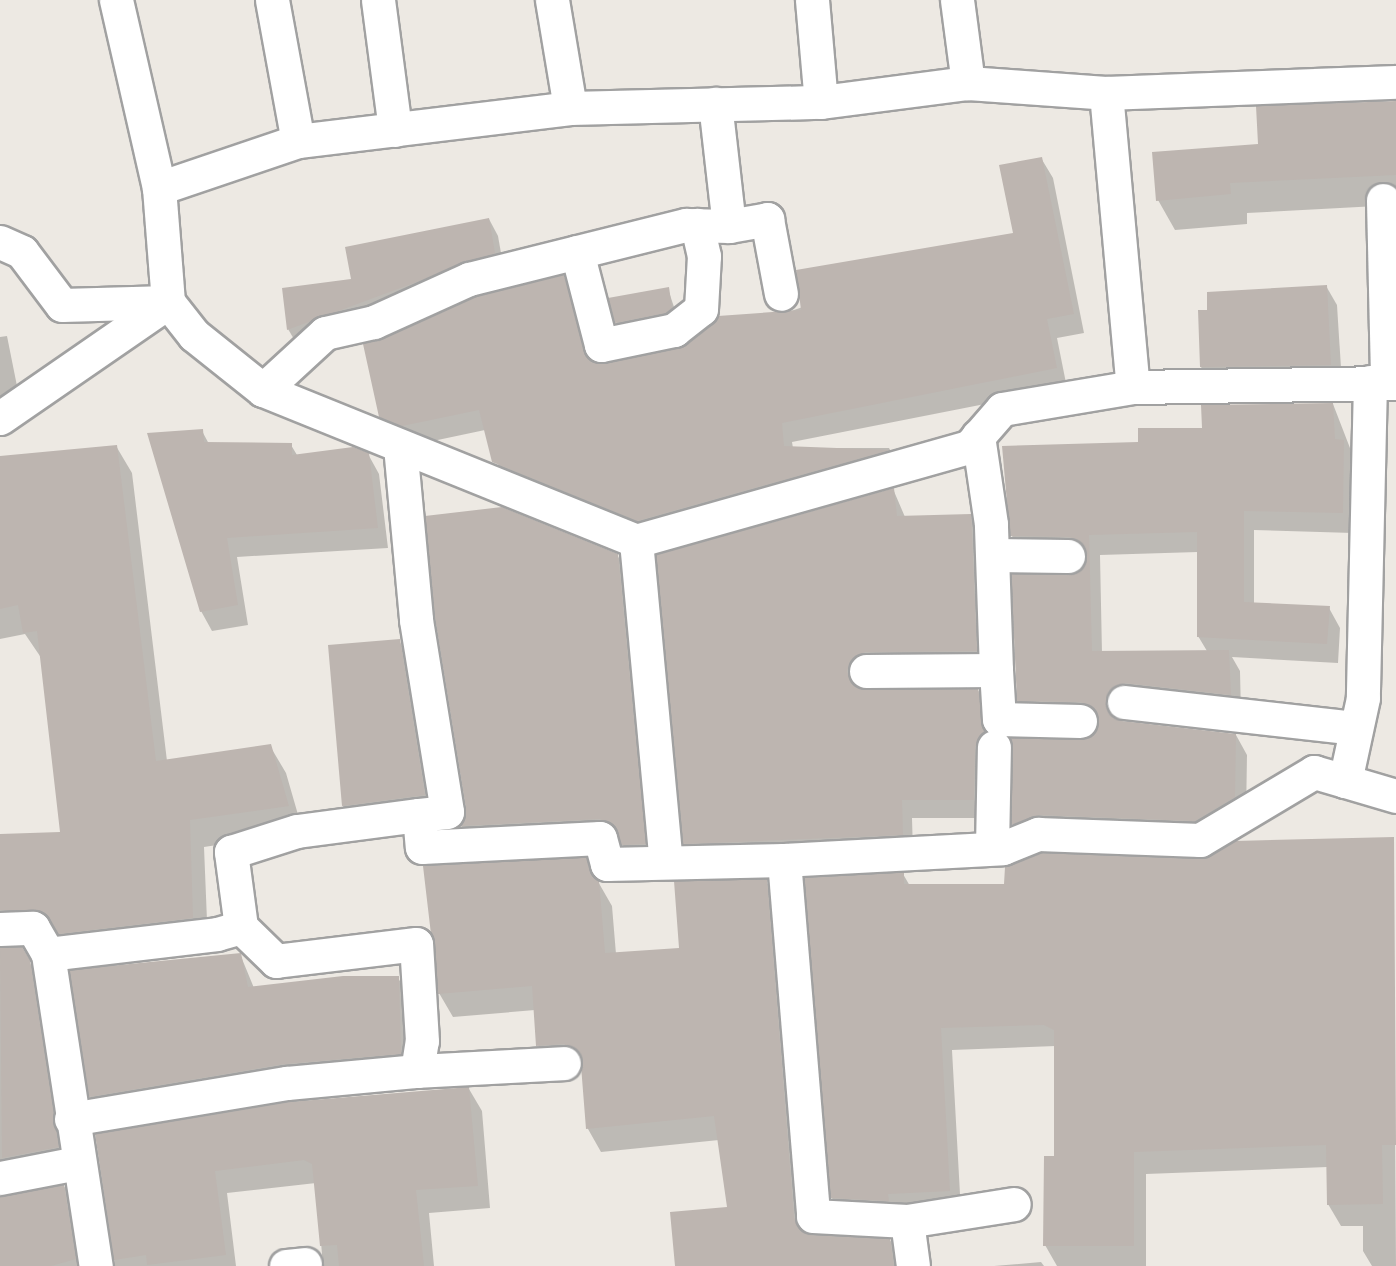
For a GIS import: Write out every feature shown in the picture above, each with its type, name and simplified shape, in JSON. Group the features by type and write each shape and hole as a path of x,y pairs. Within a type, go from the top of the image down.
{"street":[{"path":"116,0 159,188 168,302 194,335 263,390 636,542 969,447 1002,409 1133,387 1384,383"},
{"path":"272,0 298,141"},
{"path":"378,0 395,130"},
{"path":"552,0 570,108"},
{"path":"812,0 821,102"},
{"path":"957,0 968,83"},
{"path":"159,188 298,141 570,108 821,102 968,83 1106,93 1396,82"},
{"path":"1106,93 1133,387"},
{"path":"715,104 729,226"},
{"path":"1345,781 1363,698 1384,383 1383,200"},
{"path":"263,390 326,333 374,322 469,279 697,225 729,226 767,219 781,294"},
{"path":"577,252 601,345 674,330 701,309 704,256 697,225"},
{"path":"0,242 22,252 62,305 168,302"},
{"path":"0,418 168,302"},
{"path":"978,436 993,555 999,719 1080,721"},
{"path":"400,446 416,620 447,812 297,831 231,852 241,927 276,961 416,944 422,1041 417,1071"},
{"path":"636,542 666,862"},
{"path":"993,555 1068,556"},
{"path":"866,671 996,670"},
{"path":"1124,702 1356,728"},
{"path":"992,848 994,747"},
{"path":"419,815 422,847 600,838 607,864 784,861 992,848 1038,834 1200,840 1314,772 1396,796"},
{"path":"784,861 813,1215 907,1221 1014,1204"},
{"path":"48,954 241,927"},
{"path":"0,929 33,928 48,954 77,1163 96,1266"},
{"path":"71,1119 287,1083 417,1071 564,1063"},
{"path":"0,1178 77,1163"},
{"path":"907,1221 913,1266"}],"building":[{"path":"1396,101 1396,175 1230,183 1231,194 1156,201 1152,152 1258,144 1256,106"},
{"path":"1042,157 1074,314 1047,319 1057,368 782,423 784,446 890,450 637,521 492,462 479,410 402,426 379,417 363,344 475,297 564,275 588,358 605,363 678,348 718,316 801,310 796,270 1013,233 999,165"},
{"path":"489,218 495,253 287,330 282,288 351,279 345,247"},
{"path":"1327,285 1331,365 1200,367 1198,310 1207,310 1207,292"},
{"path":"669,287 672,308 666,313 615,323 608,298"},
{"path":"1333,403 1335,439 1344,440 1343,513 1244,511 1244,602 1330,606 1327,644 1197,637 1197,532 1089,535 1092,651 1229,650 1231,695 1125,683 1109,691 1107,710 1122,721 1236,734 1235,797 1195,821 1039,815 1011,825 1010,738 1080,740 1096,731 1099,721 1096,712 1081,702 1017,701 1011,574 1068,575 1084,566 1087,556 1078,540 1069,537 1010,536 1002,446 1138,442 1138,428 1202,428 1201,405"},
{"path":"203,429 204,442 292,443 292,455 353,447 369,453 378,528 227,538 238,605 200,612 147,433"},
{"path":"117,445 156,761 271,744 289,806 190,820 193,918 58,934 42,911 0,910 0,834 60,832 37,631 23,633 18,605 0,609 0,456"},
{"path":"894,488 897,516 971,514 977,651 865,652 850,661 847,672 856,687 866,690 978,689 985,731 975,747 974,800 902,800 903,835 683,844 656,555"},
{"path":"502,507 618,554 646,844 621,845 614,826 600,819 459,826 466,809 435,618 425,516"},
{"path":"400,639 425,795 342,806 328,645"},
{"path":"1394,837 1396,1145 1382,1145 1383,1204 1327,1205 1326,1145 1134,1152 1134,1246 1043,1246 1044,1156 1054,1156 1054,1030 1044,1025 941,1028 950,1191 888,1194 889,1201 830,1198 804,878 904,872 904,884 1004,884 1005,867 1041,853 1199,859 1235,841"},
{"path":"586,857 599,881 605,953 679,948 674,881 767,879 794,1218 811,1235 890,1239 894,1266 675,1266 670,1212 727,1207 714,1116 586,1129 580,1053 564,1044 536,1046 532,986 438,994 423,866"},
{"path":"22,947 30,960 59,1147 2,1158 0,948"},
{"path":"241,953 248,987 343,976 399,976 401,1054 284,1064 89,1097 69,970"},
{"path":"469,1087 478,1186 416,1190 424,1266 339,1266 337,1245 320,1246 312,1164 304,1160 215,1171 226,1255 147,1265 146,1255 114,1260 95,1134 289,1102"},
{"path":"64,1185 76,1259 51,1266 0,1266 0,1196"}]}
